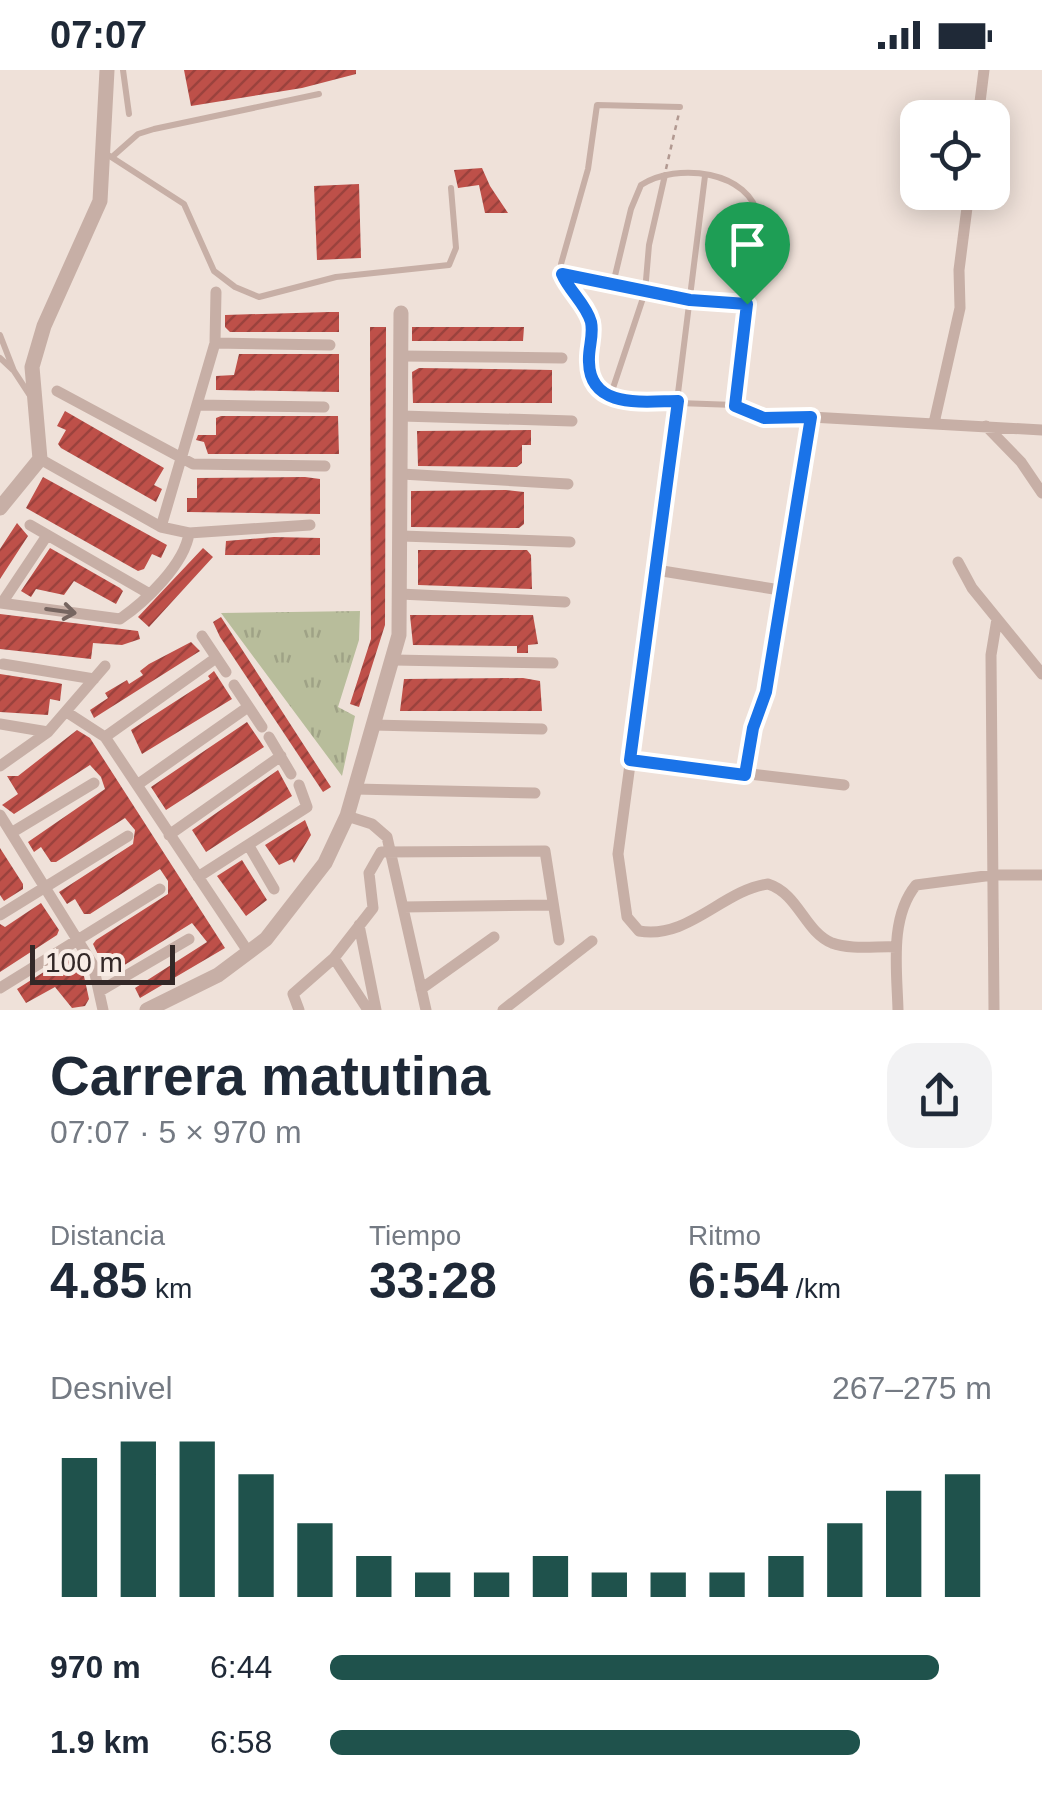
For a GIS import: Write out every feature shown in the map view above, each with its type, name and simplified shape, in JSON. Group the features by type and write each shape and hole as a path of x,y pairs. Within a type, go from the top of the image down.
{"street":[{"path":"0,508 40,459 41,438 32,399 36,353 100,201 108,155 106,70"},
{"path":"980,100 984,70"},
{"path":"934,423 960,308 959,270 967,210"},
{"path":"162,527 215,344 216,292"},
{"path":"147,1010 181,1004 249,954 302,898 325,863 347,816 394,660 402,536 401,313"},
{"path":"215,344 330,345"},
{"path":"402,356 562,358"},
{"path":"57,391 184,461 200,466 325,466"},
{"path":"199,405 324,406"},
{"path":"402,416 572,421"},
{"path":"745,775 753,728 766,692 811,417 1042,430"},
{"path":"986,426 1021,462 1042,493"},
{"path":"40,459 188,538 310,525"},
{"path":"402,474 568,484"},
{"path":"30,525 148,593"},
{"path":"402,536 570,542"},
{"path":"46,537 1,603 115,619 148,593 182,557 188,538"},
{"path":"958,562 1042,674"},
{"path":"780,590 656,570 618,854 622,896 633,926 647,932 670,930 749,889 768,884 787,894 833,944 896,947"},
{"path":"400,594 565,602"},
{"path":"994,1010 991,655 997,619"},
{"path":"202,636 226,672"},
{"path":"105,737 216,658"},
{"path":"394,660 553,663"},
{"path":"2,664 94,679"},
{"path":"0,766 68,713 105,666"},
{"path":"234,685 291,774"},
{"path":"136,785 248,708"},
{"path":"68,713 105,737 249,954"},
{"path":"0,724 48,732"},
{"path":"374,725 542,729"},
{"path":"169,834 281,756"},
{"path":"630,760 844,785"},
{"path":"11,833 94,783"},
{"path":"198,877 309,805 299,785"},
{"path":"355,789 536,793"},
{"path":"0,815 93,965 103,1010"},
{"path":"347,816 380,828 391,852 426,1010"},
{"path":"0,915 128,836"},
{"path":"249,846 274,888"},
{"path":"299,1010 293,994 334,958 375,905 370,868 378,854 547,852 559,940"},
{"path":"898,1010 896,947 904,908 916,885 992,874 1042,875"},
{"path":"0,988 160,888"},
{"path":"404,907 553,905"},
{"path":"359,925 376,1010"},
{"path":"421,989 494,937"},
{"path":"100,991 189,939"},
{"path":"503,1010 592,941"},
{"path":"334,958 368,1010"}],"lane":[{"path":"123,70 129,114"},
{"path":"318,94 154,129 138,134 108,155 191,212 200,248 214,270 234,287 259,297 336,277 449,265 456,248 450,188"},
{"path":"680,106 596,105 588,170 566,234 562,274 588,314 590,372 610,397 735,406 764,418 811,417"},
{"path":"610,397 645,292 649,245 665,173"},
{"path":"613,284 636,192 665,173 704,176 736,185 758,208 735,406"},
{"path":"656,570 704,176"},
{"path":"562,274 690,300 747,304"},
{"path":"0,334 14,371 32,399"},
{"path":"0,358 14,371"}],"path":[{"path":"665,173 680,106"}],"green space":[{"path":"360,611 359,640 338,707 355,716 342,776 221,613"}],"building":[{"path":"184,70 356,70 356,74 302,88 191,106"},
{"path":"482,168 508,213 485,213 479,185 458,188 454,170"},
{"path":"359,184 361,258 317,260 314,186"},
{"path":"339,312 339,332 230,332 225,327 225,315"},
{"path":"370,327 386,327 385,625 359,707 350,704 371,639"},
{"path":"412,327 524,327 523,341 412,341"},
{"path":"239,354 339,354 339,392 216,390 216,376 234,375"},
{"path":"419,368 552,370 552,403 413,403 412,372"},
{"path":"65,411 164,468 154,485 162,489 156,502 61,448 58,444 66,430 57,426"},
{"path":"338,416 339,454 208,454 204,442 196,440 198,435 216,435 216,418"},
{"path":"531,430 531,445 522,445 522,463 517,467 418,466 417,431"},
{"path":"43,477 167,545 161,558 152,554 144,569 138,571 26,508"},
{"path":"197,478 320,479 320,514 187,512 187,498 197,498"},
{"path":"411,491 524,492 524,524 519,528 411,527"},
{"path":"17,523 28,536 0,579 0,549"},
{"path":"320,538 320,555 225,555 226,541"},
{"path":"50,548 120,588 123,591 116,604 74,581 64,595 36,589 31,597 21,591"},
{"path":"203,548 213,557 149,627 138,617"},
{"path":"418,550 527,550 531,555 532,589 418,585"},
{"path":"0,614 138,631 140,639 122,645 93,643 91,659 0,649"},
{"path":"410,615 533,615 538,644 528,645 528,653 517,653 517,646 413,645"},
{"path":"221,617 331,787 323,792 220,637 213,622"},
{"path":"191,642 200,651 94,718 90,710 108,698 105,693 127,680 129,684 143,675 140,671 149,664"},
{"path":"214,671 232,699 142,754 131,730 210,679 208,676"},
{"path":"0,674 62,684 60,701 50,699 48,715 0,712"},
{"path":"404,679 540,681 542,711 400,711"},
{"path":"247,722 264,747 166,810 151,787"},
{"path":"77,730 90,738 225,948 140,998 135,988 207,942 192,923 110,974 102,963 93,944 96,940 168,894 168,881 160,869 90,914 84,914 75,899 67,904 59,892 133,844 135,830 125,818 56,862 51,862 41,847 34,852 28,842 105,789 101,777 90,765 14,814 2,805 18,794 7,776 18,776"},
{"path":"278,770 292,796 206,852 192,830"},
{"path":"305,820 311,835 294,863 292,859 279,865 265,845"},
{"path":"0,848 23,884 23,889 4,901 0,895"},
{"path":"242,860 267,900 246,916 217,876"},
{"path":"41,903 59,930 57,935 0,972 0,924 5,927"},
{"path":"75,956 82,967 89,999 85,1006 72,1008 55,987 26,1003 17,989"}],"route":[{"path":"562,274 690,300 747,304 735,406 764,418 811,417 766,692 753,728 745,775 630,760 678,401 621,400 600,390 590,372 592,332 588,314 562,274"}]}
